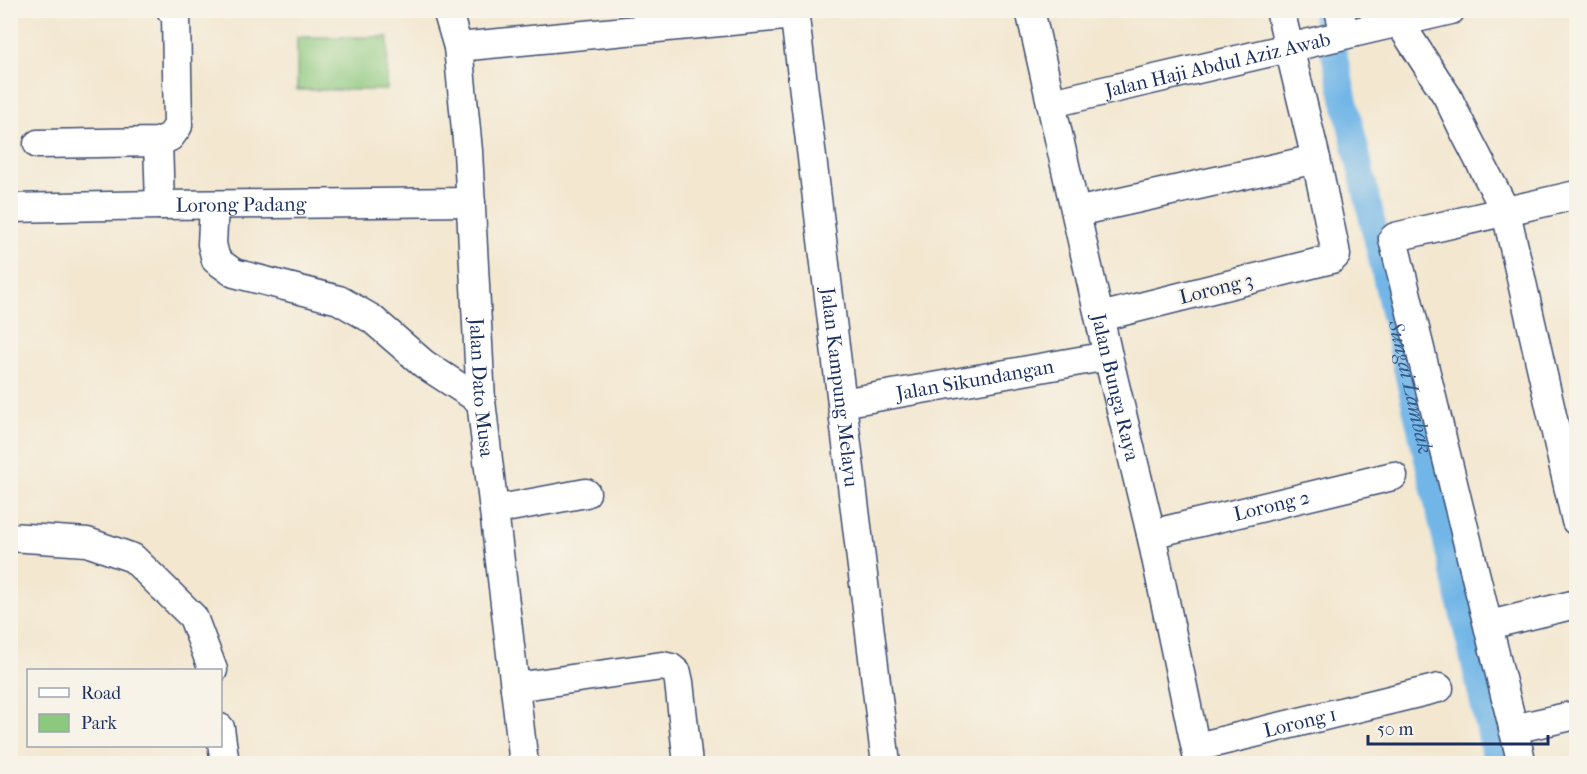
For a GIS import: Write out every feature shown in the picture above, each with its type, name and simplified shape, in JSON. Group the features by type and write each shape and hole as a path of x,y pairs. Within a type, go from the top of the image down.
{"street":[{"path":"38,144 158,142 170,137 177,126 176,15 171,10"},
{"name":"Jalan Dato Musa","path":"447,10 458,47 468,151 481,401 524,764"},
{"name":"Jalan Bunga Raya","path":"1030,10 1108,356 1151,534 1198,755"},
{"path":"1076,212 1316,159 1280,10"},
{"name":"Jalan Haji Abdul Aziz Awab","path":"1052,103 1289,48 1335,31 1399,22 1451,10"},
{"path":"458,47 794,13"},
{"name":"Jalan Kampung Melayu","path":"794,13 886,764"},
{"path":"1399,22 1447,96 1506,212 1576,520"},
{"path":"158,142 160,205"},
{"name":"Lorong 3","path":"1100,317 1332,259 1336,255 1316,159"},
{"path":"1522,764 1393,239 1576,195"},
{"name":"Lorong Padang","path":"10,208 471,202"},
{"path":"214,205 212,244 216,260 234,273 339,300 372,318 424,364 481,401"},
{"name":"Jalan Sikundangan","path":"842,403 1108,356"},
{"name":"Lorong 2","path":"1151,534 1393,476"},
{"path":"494,510 586,493"},
{"path":"10,537 87,542 133,558 193,616 213,669"},
{"path":"1489,625 1576,604"},
{"path":"515,687 662,666 671,668 677,673 679,682 688,764"},
{"name":"Lorong 1","path":"1198,755 1439,688"},
{"path":"1513,729 1576,715"},
{"path":"222,742 225,764"}],"green space":[{"path":"297,37 388,37 387,90 297,90"}],"waterway":[{"name":"Sungai Lambak","path":"1324,10 1497,764"}]}
